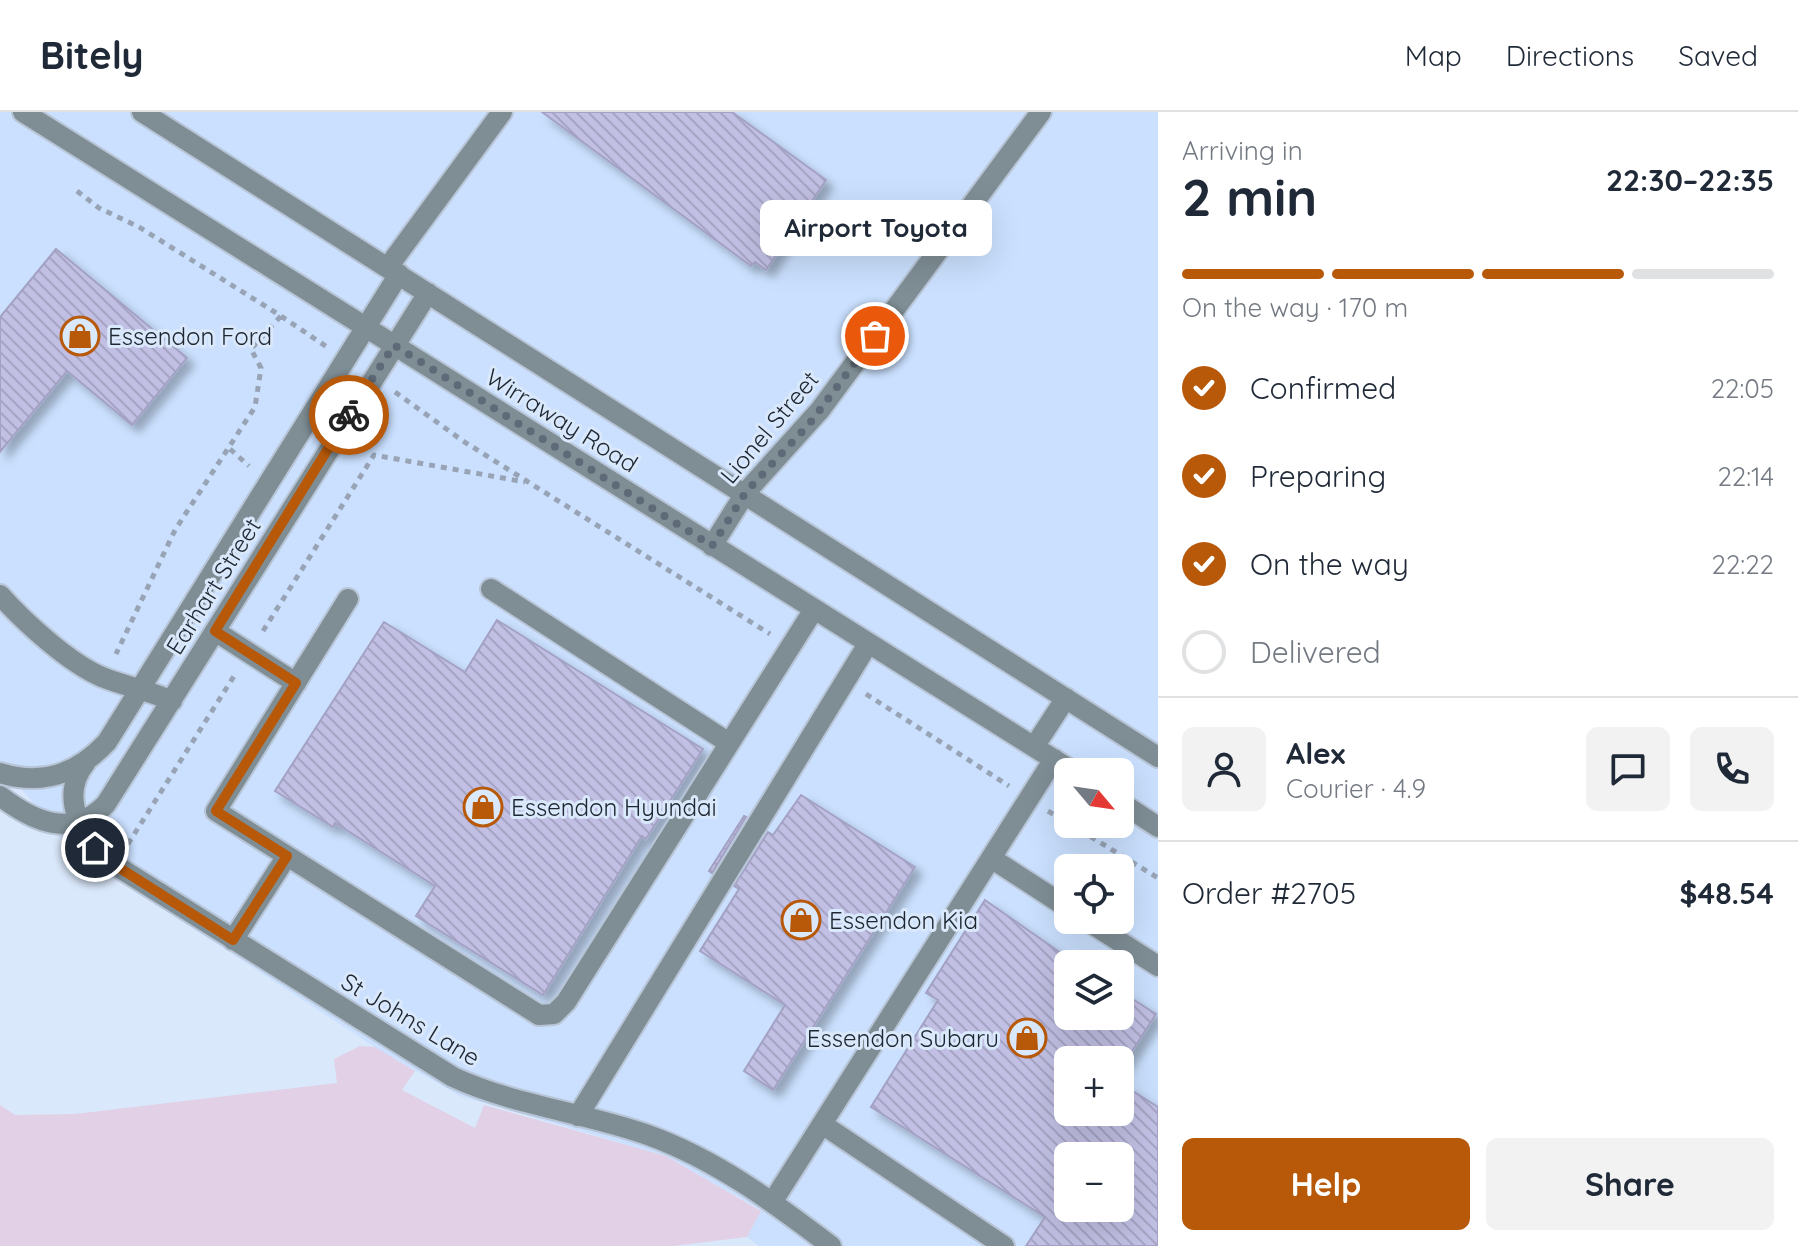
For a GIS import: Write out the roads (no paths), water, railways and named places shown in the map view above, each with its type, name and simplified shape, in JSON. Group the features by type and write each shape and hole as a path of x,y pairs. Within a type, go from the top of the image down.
{"street":[{"name":"Wirraway Road","path":"23,112 813,611 1054,759"},
{"name":"Wirraway Road","path":"142,112 746,492 1158,757"},
{"name":"Earhart Street","path":"0,773 46,778 86,762 107,742 345,360 394,270 502,112"},
{"name":"Lionel Street","path":"712,546 746,492 810,423 1041,112"},
{"name":"Earhart Street","path":"82,822 106,804 428,293"},
{"path":"491,589 729,743"},
{"path":"0,595 79,663 102,677 141,687 172,701"},
{"path":"348,599 216,811 534,1013 554,1014 566,1002 813,611"},
{"path":"215,631 296,683"},
{"path":"578,1116 868,644"},
{"path":"1034,747 1066,698"},
{"path":"773,1201 1054,759"},
{"name":"St Johns Lane","path":"86,762 75,779 72,803 95,848 115,865 453,1077 513,1102 623,1127 689,1151 773,1201 831,1246"},
{"path":"0,796 45,822 68,825 82,822"},
{"path":"1134,811 1158,827"},
{"path":"233,940 287,856"},
{"path":"991,858 1054,899"},
{"path":"1108,934 1158,966"},
{"path":"822,1124 1004,1246"}],"place":[{"name":"Essendon Ford","path":"80,336"},
{"name":"Airport Toyota","path":"875,336"},
{"name":"Essendon Hyundai","path":"483,807"},
{"name":"Essendon Kia","path":"801,920"},
{"name":"Essendon Subaru","path":"1027,1038"}]}
